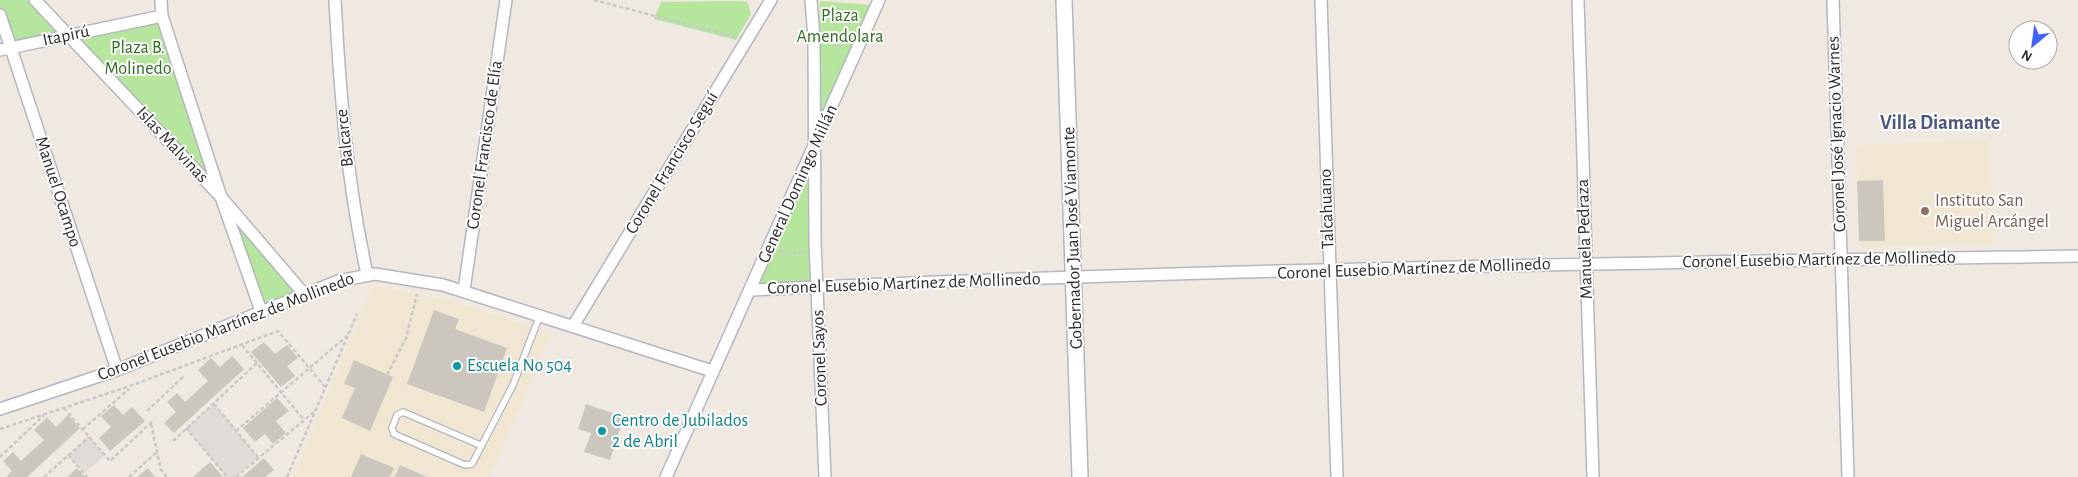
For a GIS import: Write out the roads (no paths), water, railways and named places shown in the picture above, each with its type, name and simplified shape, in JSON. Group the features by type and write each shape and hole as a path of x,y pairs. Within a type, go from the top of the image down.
{"street":[{"name":"Islas Malvinas","path":"35,0 221,197 304,294"},
{"path":"161,0 162,16 221,197 261,311"},
{"name":"Balcarce","path":"335,0 341,110 354,214 367,274"},
{"name":"Coronel Francisco de Elía","path":"464,290 506,0"},
{"name":"Coronel Francisco Seguí","path":"573,326 771,0"},
{"name":"Coronel Sayos","path":"811,0 814,38 815,243 825,477"},
{"name":"General Domingo Millán","path":"666,477 879,0"},
{"name":"Gobernador Juan José Viamonte","path":"1064,0 1075,277 1080,477"},
{"name":"Talcahuano","path":"1321,0 1337,477"},
{"name":"Manuela Pedraza","path":"1578,0 1593,477"},
{"name":"Coronel José Ignacio Warnes","path":"1834,0 1840,260 1848,477"},
{"name":"Manuel Ocampo","path":"0,15 5,49 116,370"},
{"name":"Itapirú","path":"5,49 162,16"},
{"name":"Coronel Eusebio Martínez de Mollinedo","path":"751,290 1075,277 1586,264 2078,256"},
{"name":"Coronel Eusebio Martínez de Mollinedo","path":"0,409 116,370 304,294 338,281 367,274 420,281 464,290 712,371"}],"lane":[{"path":"480,444 403,412 398,415 392,428 394,434 465,465 472,464 480,444 513,385 540,315"}],"place":[{"name":"Instituto San Miguel Arcángel","path":"1925,211"},
{"name":"Escuela No 504","path":"457,366"},
{"name":"Centro de Jubilados 2 de Abril","path":"602,431"}],"district":[{"name":"Villa Diamante","path":"1940,123"}],"park label":[{"name":"Plaza Amendolara","path":"840,26"},
{"name":"Plaza B. Molinedo","path":"138,58"}]}
